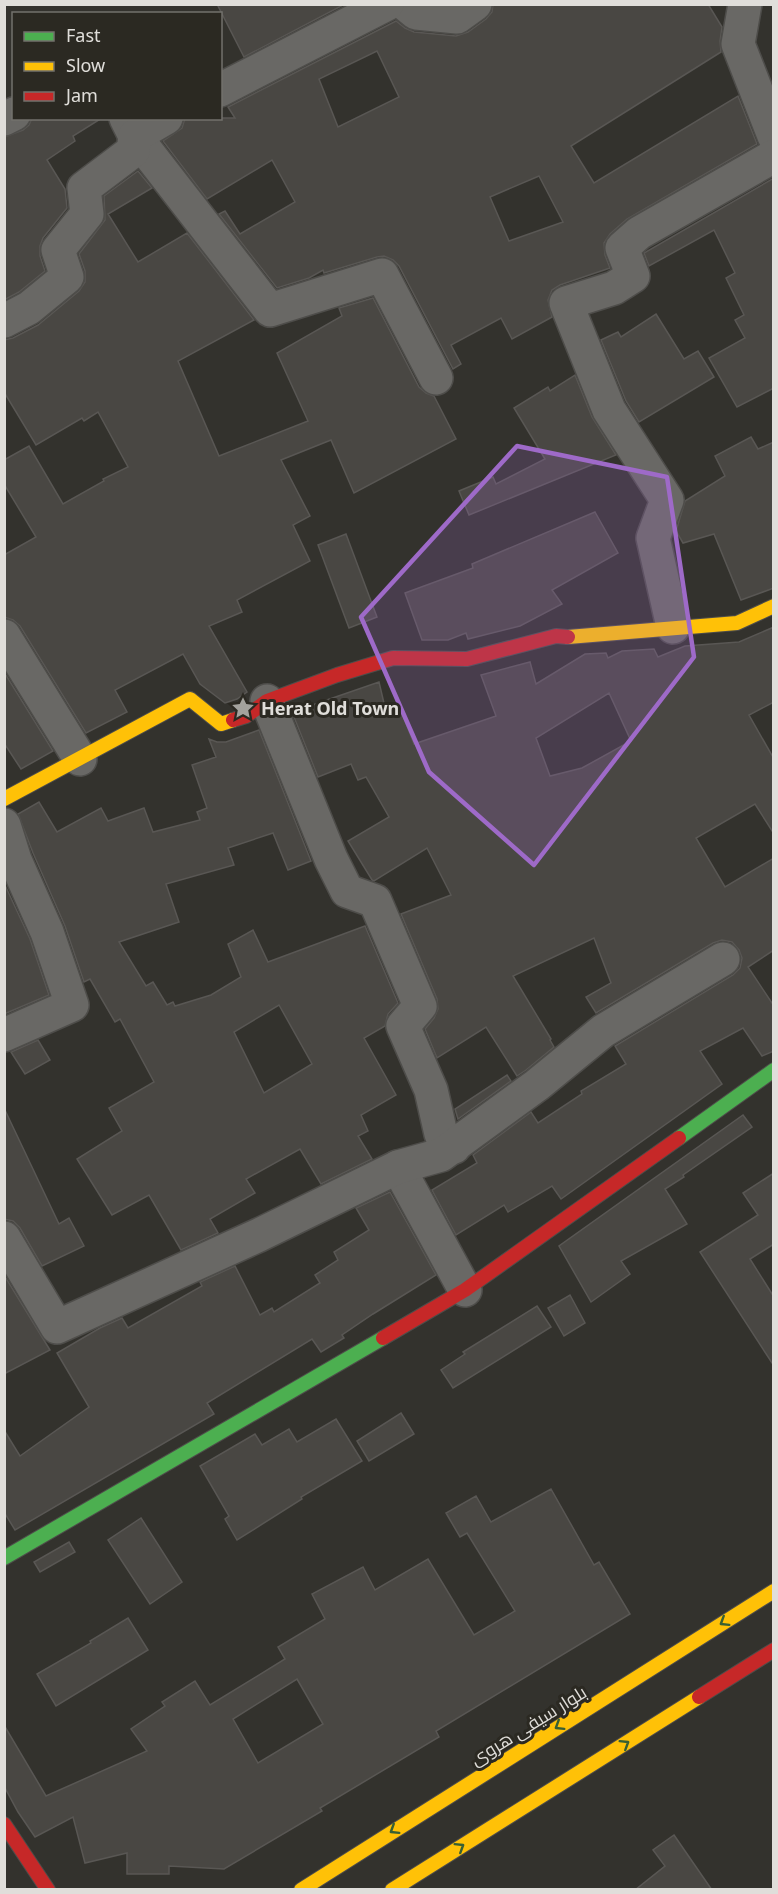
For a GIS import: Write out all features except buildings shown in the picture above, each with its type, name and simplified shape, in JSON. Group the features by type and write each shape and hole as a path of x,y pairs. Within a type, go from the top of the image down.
{"street":[{"path":"222,89 387,4"},
{"path":"405,4 416,14 458,17 475,4"},
{"path":"745,4 738,44 774,136"},
{"path":"130,127 158,120"},
{"path":"4,321 29,308 67,277 57,249 87,214 84,188 133,152 130,127"},
{"path":"130,127 270,310 382,275 436,378"},
{"path":"674,627 653,538 667,500 609,410 566,303 614,288 633,276 622,248 639,233 774,156"},
{"path":"4,799 190,699 221,724 246,716 267,701 337,675 393,658 467,658 556,636 568,637 737,623 774,606"},
{"path":"4,636 80,759"},
{"path":"267,701 331,859 347,891 375,901 420,1006 403,1026 431,1090 441,1134 454,1147"},
{"path":"4,825 15,860 47,932 72,1005 4,1035"},
{"path":"4,1238 57,1327 398,1167 441,1155 537,1085 603,1031 723,959"},
{"path":"4,1558 465,1290 774,1070"},
{"path":"398,1167 465,1290"},
{"name":"بلوار سیفی هروی","path":"301,1890 774,1591"},
{"path":"392,1890 774,1650"},
{"path":"4,1824 48,1890"}],"highlighted area":[{"path":"517,446 667,477 694,657 534,865 429,772 361,617"}],"traffic: fast":[{"path":"679,1138 774,1070"},
{"path":"4,1558 383,1338"}],"traffic: slow":[{"path":"568,637 737,623 774,606"},
{"path":"4,799 190,699 221,724 233,720"},
{"path":"301,1890 774,1591"},
{"path":"392,1890 699,1697"}],"traffic: jam":[{"path":"233,720 246,716 267,701 337,675 393,658 467,659 556,636 568,637"},
{"path":"383,1338 465,1290 679,1138"},
{"path":"699,1697 774,1650"},
{"path":"4,1824 48,1890"}],"place":[{"name":"Herat Old Town","path":"243,708"}]}
